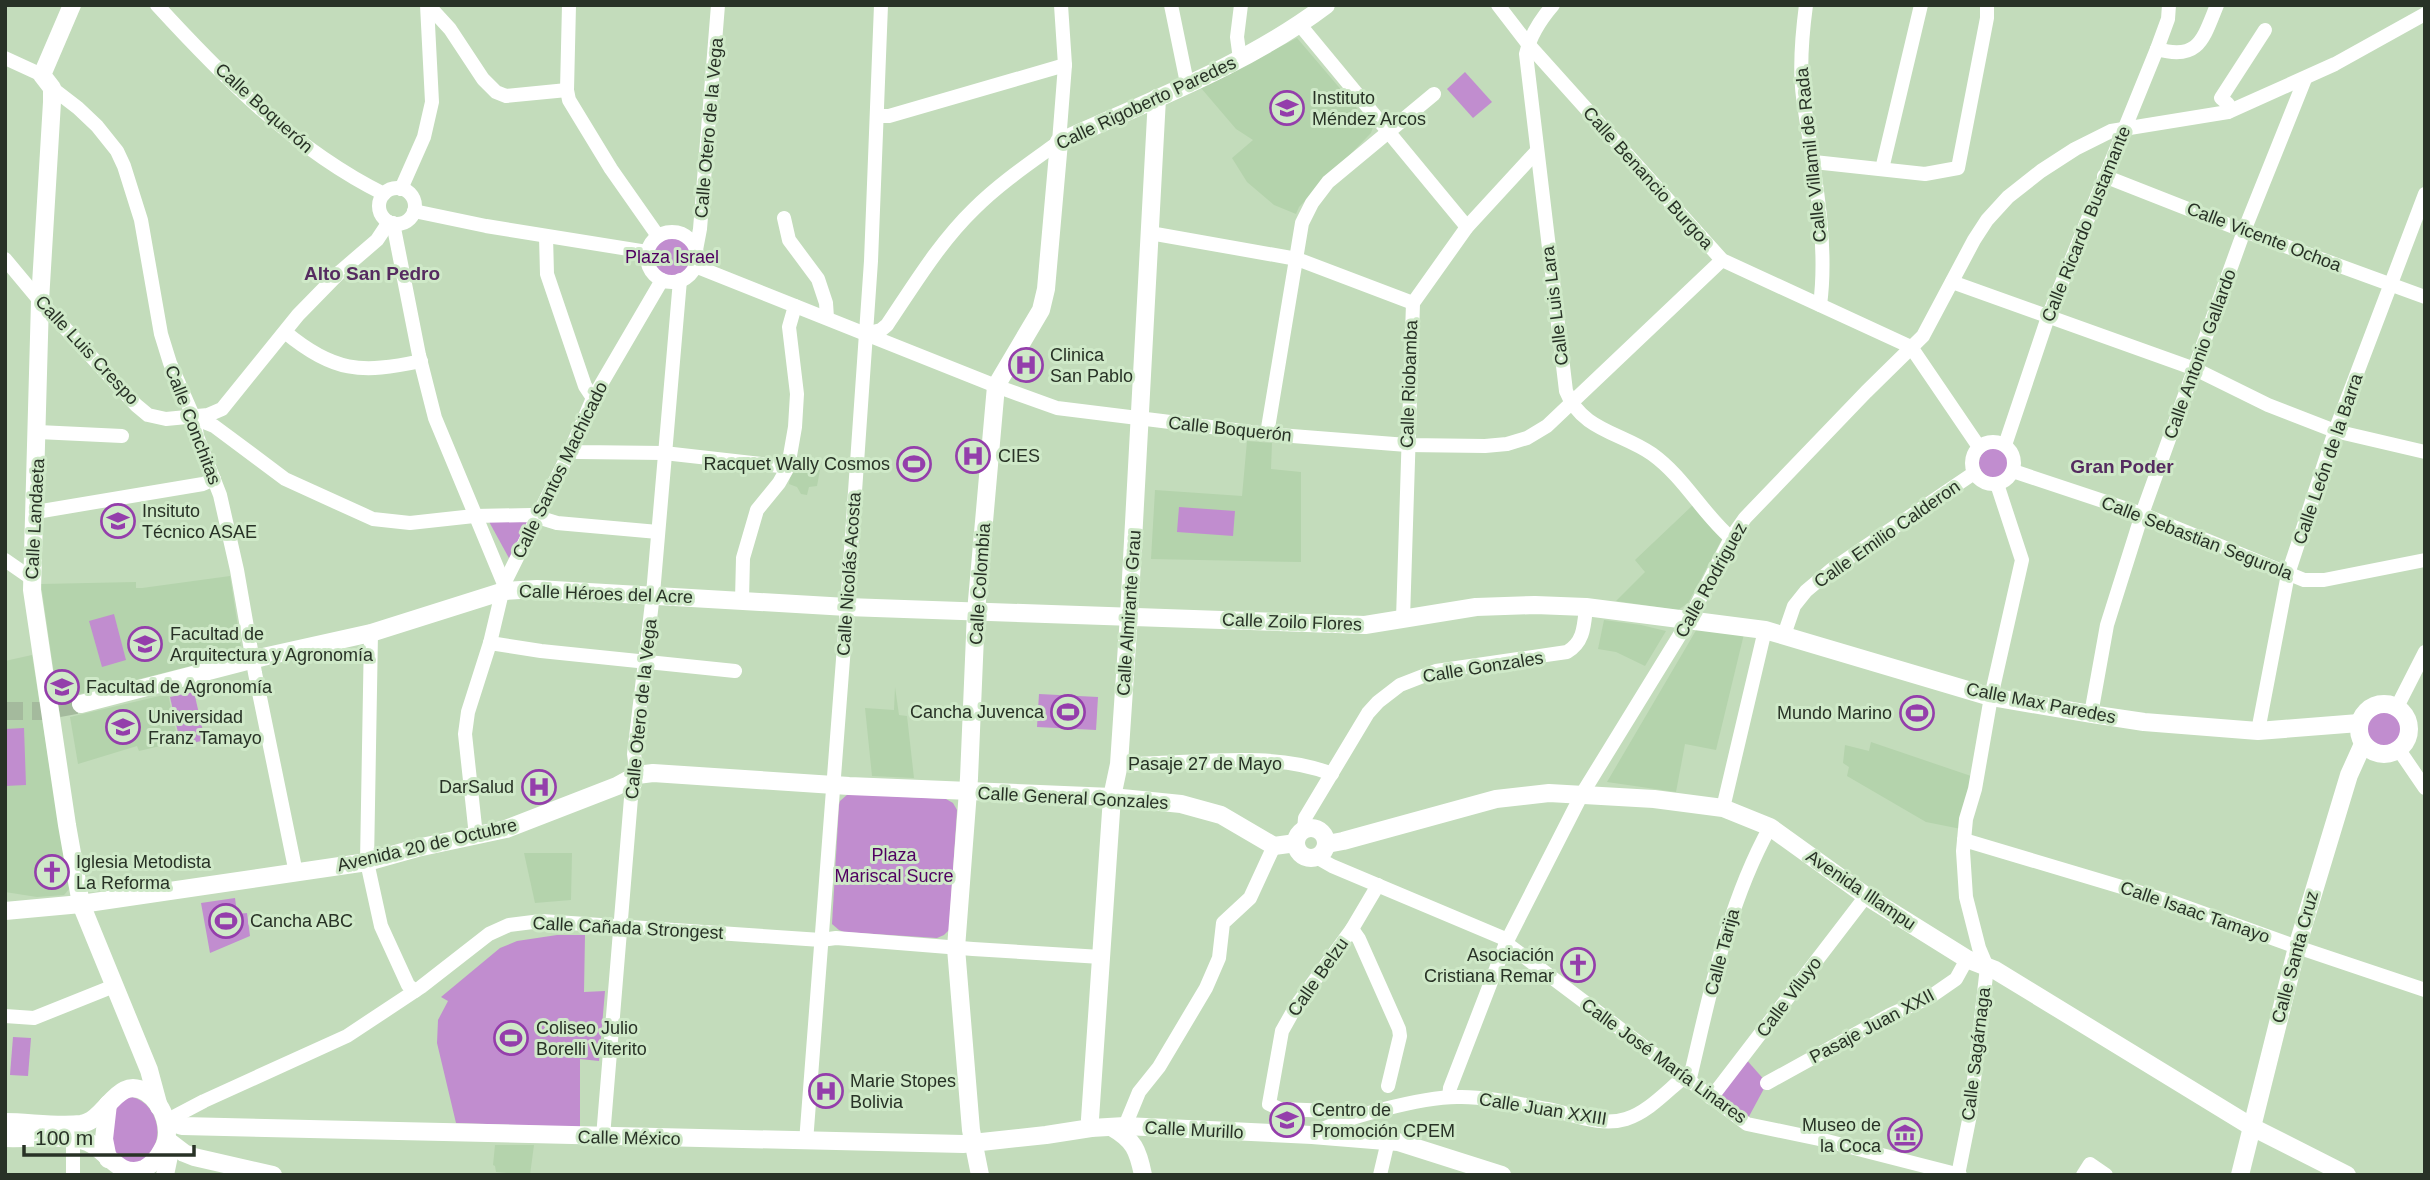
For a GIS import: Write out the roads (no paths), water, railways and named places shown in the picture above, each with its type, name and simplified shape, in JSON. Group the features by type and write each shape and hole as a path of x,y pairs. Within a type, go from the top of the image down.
{"main road":[{"name":"Calle Landaeta","path":"72,5 47,82 36,512 31,578 81,904 149,1070 162,1114"},
{"name":"Calle Rigoberto Paredes","path":"1059,142 1240,60 1300,25 1326,5"},
{"name":"Calle Almirante Grau","path":"1091,1128 1112,797 1119,764 1129,615 1157,98"},
{"name":"Calle Colombia","path":"980,1175 974,1144 956,947 976,612 996,386 1041,310 1046,289 1059,142"},
{"name":"Calle Héroes del Acre","path":"81,704 371,633 504,588 976,612"},
{"name":"Calle Zoilo Flores","path":"976,612 1129,615 1365,625 1476,607 1535,605 1586,607 1689,620"},
{"name":"Calle Max Paredes","path":"1689,620 1765,630 1991,697 2091,714 2157,723 2258,731 2359,723"},
{"path":"2384,704 2397,707 2417,728 2399,750 2380,755 2370,751 2359,737 2359,723 2366,711 2384,704"},
{"name":"Calle Santa Cruz","path":"2240,1175 2297,947 2348,775 2362,744"},
{"name":"Avenida 20 de Octubre","path":"5,911 81,904 367,862 506,829 617,786 637,775 653,773 967,791"},
{"name":"Calle General Gonzales","path":"967,791 1112,797 1181,804 1221,815 1275,846"},
{"name":"Avenida Illampu","path":"1322,850 1343,841 1496,799 1549,793 1654,799 1723,808 1770,827 1866,896 1967,958 1987,967 2252,1127 2347,1175"},
{"path":"1275,846 1314,828 1324,833 1322,850 1306,858 1297,849 1300,836"},
{"path":"5,1122 81,1124 96,1117 119,1092 133,1088 145,1092 162,1114 170,1151 165,1175"},
{"path":"108,1104 104,1139 114,1167"},
{"name":"Calle México","path":"162,1114 182,1126 806,1142 974,1144 1091,1128"},
{"path":"1118,1126 1137,1149 1143,1175"},
{"name":"Calle Murillo","path":"1091,1128 1118,1126 1388,1141 1502,1175"},
{"path":"5,1138 73,1139 90,1143 114,1167 128,1173 140,1171 159,1155 167,1140"},
{"path":"167,1140 194,1157 273,1175"}],"street":[{"name":"Calle Boquerón","path":"157,5 259,109 317,155 354,179 384,194"},
{"path":"401,189 424,137 432,102 428,5"},
{"path":"428,5 450,29 483,79 496,92 506,96 566,90"},
{"path":"569,5 566,90 575,113 658,236"},
{"name":"Calle Otero de la Vega","path":"696,250 702,215 718,5"},
{"name":"Calle Nicolás Acosta","path":"806,1142 847,607 865,334 881,5"},
{"name":"Calle Colombia","path":"1059,142 1065,65 1061,5"},
{"path":"1171,5 1187,83"},
{"path":"1240,60 1237,37 1241,5"},
{"name":"Calle Benancio Burgoa","path":"1498,5 1528,44 1722,260 1912,347"},
{"path":"1528,44 1542,18 1553,5"},
{"name":"Calle Villamil de Rada","path":"1806,5 1802,55 1803,95 1814,162 1822,280 1819,305"},
{"path":"1882,169 1921,5"},
{"path":"1814,162 1925,174 1958,168 1987,18 1987,5"},
{"name":"Calle Ricardo Bustamante","path":"2005,445 2048,317 2157,49 2168,19 2169,5"},
{"path":"2157,49 2174,54 2193,49 2200,42 2217,5"},
{"name":"Calle Rodriguez","path":"1449,1097 1450,1088 1506,943 1582,794 1689,620 1731,538 1754,508 1923,337 1974,240 2008,197 2041,171 2094,138 2111,131 2228,112 2305,79 2425,15"},
{"path":"1300,25 1467,227"},
{"path":"2228,112 2228,104 2221,98 2265,30"},
{"name":"Calle Luis Lara","path":"1528,44 1526,54 1563,380 1572,404"},
{"name":"Calle Conchitas","path":"5,58 47,82 97,126 117,151 124,166 141,220 160,334 194,418 197,436 214,479 237,570 296,873"},
{"path":"877,116 889,116 1065,65"},
{"name":"Calle Antonio Gallardo","path":"2091,714 2107,625 2141,514 2244,231 2305,79"},
{"path":"1267,434 1302,223 1312,203 1328,182 1434,94"},
{"name":"Calle Rigoberto Paredes","path":"865,334 881,330 887,325 937,251 974,209 996,188 1059,142"},
{"name":"Calle Riobamba","path":"1403,620 1413,303 1467,227 1537,151"},
{"name":"Calle Vicente Ochoa","path":"2104,176 2425,297"},
{"path":"414,211 412,197 401,189 391,189 379,202 380,212 391,223 435,418 504,588"},
{"name":"Calle León de la Barra","path":"2258,731 2288,575 2335,431 2425,194"},
{"path":"391,223 405,221 414,211"},
{"path":"414,211 648,252"},
{"path":"784,218 789,240 818,278 826,303 827,318"},
{"name":"Calle Luis Crespo","path":"5,259 136,405 148,415 166,419 194,418 222,409 298,315 341,271 377,240 391,223"},
{"path":"665,233 687,237 696,250 695,266 680,281 662,280 650,268 648,252 651,243 665,233"},
{"path":"1150,233 1297,259 1413,303"},
{"path":"546,236 547,274 585,386 593,398"},
{"name":"Calle Boquerón","path":"695,266 1057,408 1267,434 1407,445 1485,446 1507,444 1527,438 1547,426 1722,260"},
{"name":"Calle Santos Machicado","path":"475,836 465,734 468,712 504,588 593,398 662,280"},
{"name":"Calle Otero de la Vega","path":"603,1138 631,798 637,775 634,754 653,594 680,281"},
{"path":"1952,282 2195,369 2268,405 2335,431 2425,452"},
{"path":"742,600 743,558 757,510 788,467 797,394 789,327 795,306"},
{"path":"285,332 317,356 342,366 370,369 421,361"},
{"path":"1912,347 1979,447"},
{"path":"1572,404 1598,428 1651,454 1680,480 1717,526 1731,538"},
{"path":"194,418 214,426 285,479 373,519 410,523 474,516 537,516 557,523 658,532"},
{"path":"38,432 122,436"},
{"path":"1991,441 2005,445 2014,459 2013,471 2004,482 1984,482 1974,473 1972,459 1979,447 1991,441"},
{"path":"570,449 578,452 664,453 788,467"},
{"name":"Calle Sebastian Segurola","path":"2013,471 2141,514 2304,580 2324,580 2425,560"},
{"name":"Calle Emilio Calderon","path":"1784,635 1794,606 1806,591 1831,570 1974,473"},
{"path":"36,512 203,484 214,479"},
{"name":"Calle Sagárnaga","path":"1959,1174 1970,1115 1987,967 1979,948 1966,897 1966,819 1975,789 1991,697 2022,560 1997,484"},
{"path":"5,560 31,578"},
{"name":"Calle Gonzales","path":"1300,836 1305,818 1368,713 1399,684 1436,671 1567,652 1579,643 1586,607"},
{"path":"1723,808 1765,630"},
{"path":"371,633 367,862 381,926 408,985 415,991"},
{"path":"490,643 735,671"},
{"path":"2397,707 2425,652"},
{"path":"2399,750 2425,788"},
{"name":"Pasaje 27 de Mayo","path":"1119,764 1271,761 1316,768 1332,774"},
{"name":"Calle Tarija","path":"1686,1080 1732,911 1746,874 1770,827"},
{"name":"Calle Isaac Tamayo","path":"1964,840 2175,903 2425,989"},
{"path":"1118,1126 1158,1067 1210,979 1219,958 1223,923 1250,898 1275,846"},
{"path":"1322,850 1332,866 1503,937 1506,943"},
{"name":"Calle Belzu","path":"1363,1115 1362,1112 1280,1109 1269,1104 1282,1031 1296,1006 1352,929 1378,885"},
{"name":"Calle Viluyo","path":"1711,1098 1866,896"},
{"name":"Calle Cañada Strongest","path":"162,1114 204,1101 347,1036 415,991 480,939 509,925 541,921 1101,957"},
{"path":"1352,929 1399,1029 1400,1036 1388,1086"},
{"name":"Calle José María Linares","path":"1506,943 1747,1124 1959,1174"},
{"name":"Pasaje Juan XXII","path":"1767,1083 1930,997 1956,979 1967,958"},
{"path":"5,1016 34,1018 114,986"},
{"name":"Calle Juan XXIII","path":"1312,1135 1326,1126 1363,1115 1461,1096 1548,1109 1598,1121 1626,1119 1641,1112 1686,1080"},
{"path":"72,1175 73,1139"},
{"path":"1380,1175 1388,1141"},
{"path":"2083,1175 2090,1164 2106,1175"},
{"path":"147,1175 157,1168 157,1175"}],"tunnel":[{"path":"5,711 44,711 81,704"}],"place":[{"name":"Instituto Méndez Arcos","path":"1287,108"},
{"name":"Clinica San Pablo","path":"1026,365"},
{"name":"CIES","path":"973,456"},
{"name":"Racquet Wally Cosmos","path":"914,464"},
{"name":"Insituto Técnico ASAE","path":"118,521"},
{"name":"Facultad de Arquitectura y Agronomía","path":"145,644"},
{"name":"Facultad de Agronomía","path":"62,687"},
{"name":"Cancha Juvenca","path":"1068,712"},
{"name":"Mundo Marino","path":"1917,713"},
{"name":"Universidad Franz Tamayo","path":"123,727"},
{"name":"DarSalud","path":"539,787"},
{"name":"Iglesia Metodista La Reforma","path":"52,872"},
{"name":"Cancha ABC","path":"226,921"},
{"name":"Asociación Cristiana Remar","path":"1578,965"},
{"name":"Coliseo Julio Borelli Viterito","path":"511,1038"},
{"name":"Marie Stopes Bolivia","path":"826,1091"},
{"name":"Centro de Promoción CPEM","path":"1287,1120"},
{"name":"Museo de la Coca","path":"1905,1135"}],"district":[{"name":"Alto San Pedro","path":"372,273"},
{"name":"Gran Poder","path":"2122,466"}],"park label":[{"name":"Plaza Israel","path":"672,257"},
{"name":"Plaza Mariscal Sucre","path":"894,865"}]}
